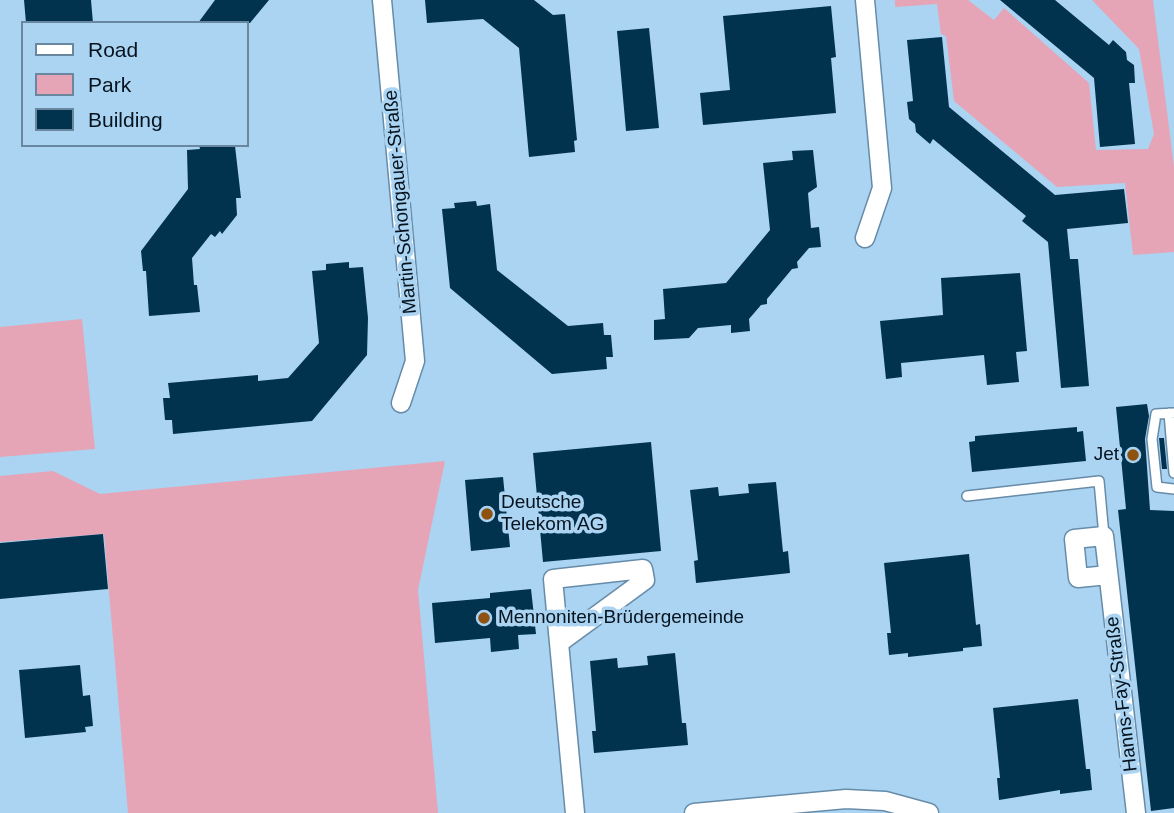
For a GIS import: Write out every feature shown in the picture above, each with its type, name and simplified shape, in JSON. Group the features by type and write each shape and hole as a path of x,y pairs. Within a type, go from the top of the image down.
{"street":[{"name":"Martin-Schongauer-Straße","path":"382,0 415,361 401,402"},
{"path":"865,0 882,188 865,238"},
{"path":"1104,536 1074,539 1078,578 1108,575"},
{"name":"Hanns-Fay-Straße","path":"1104,536 1136,813"},
{"path":"559,643 645,580 643,569 553,579 559,643 575,813"},
{"path":"694,813 846,799 885,801 929,813"}],"lane":[{"path":"1174,473 1172,413 1156,414 1152,439 1157,487 1174,489"},
{"path":"967,496 1099,481 1104,536"}],"green space":[{"path":"895,0 968,0 994,20 1004,8 1089,83 1096,150 1148,149 1154,134 1139,49 1092,0 1153,0 1174,167 1174,252 1133,255 1125,183 1057,187 954,101 946,36 941,34 937,4 895,7"},
{"path":"82,319 95,449 0,457 0,327"},
{"path":"445,461 418,590 438,813 128,813 104,534 0,542 0,476 53,471 100,494"}],"building":[{"path":"24,0 91,0 93,21 26,21"},
{"path":"215,0 269,0 250,23 199,21"},
{"path":"425,0 534,0 553,15 565,14 577,140 574,141 575,152 529,157 519,48 483,19 427,23"},
{"path":"1000,0 1055,0 1109,45 1113,40 1126,52 1127,60 1134,65 1135,83 1129,83 1135,144 1100,147 1094,78"},
{"path":"831,6 836,57 831,58 836,113 703,125 700,93 730,90 723,16"},
{"path":"649,28 659,128 626,131 617,31"},
{"path":"942,37 949,107 1055,195 1124,189 1128,223 1067,229 1070,259 1078,259 1089,386 1061,388 1048,242 1022,221 1026,216 933,139 930,144 916,132 915,124 909,119 907,102 913,101 907,40"},
{"path":"235,147 241,198 236,198 237,215 222,234 220,231 215,237 211,234 192,258 200,312 149,316 146,271 143,271 141,251 188,189 187,150"},
{"path":"813,150 817,187 808,193 811,228 819,227 821,247 809,248 797,262 798,268 792,269 767,299 767,304 761,305 749,319 750,331 731,333 731,325 698,328 689,338 654,340 654,320 665,319 663,289 726,283 770,230 763,163 793,160 792,151"},
{"path":"476,201 477,206 490,204 497,270 568,326 603,323 604,335 611,335 613,357 606,357 607,369 552,374 450,288 442,209 455,208 454,203"},
{"path":"349,262 349,268 363,267 368,318 367,355 312,421 173,434 172,420 165,420 163,398 170,398 168,383 258,375 258,381 288,378 319,343 312,271 326,270 326,264"},
{"path":"1020,273 1027,351 1016,352 1019,382 987,385 984,355 901,363 902,377 886,379 880,321 943,315 941,278"},
{"path":"1147,404 1149,416 1145,439 1150,510 1174,511 1174,808 1151,811 1118,510 1126,509 1116,407"},
{"path":"1077,427 1077,432 1083,431 1086,461 972,472 969,442 975,441 975,436"},
{"path":"1159,438 1164,438 1167,469 1162,469"},
{"path":"651,442 661,551 543,562 533,453"},
{"name":"Deutsche Telekom AG","path":"503,477 510,547 471,551 465,480"},
{"path":"776,482 783,552 788,551 790,573 696,583 694,561 698,560 690,490 718,487 719,496 749,493 748,484"},
{"path":"103,534 108,589 0,599 0,543"},
{"path":"969,554 976,625 980,624 982,646 963,648 963,651 908,657 908,653 889,655 887,633 891,633 884,563"},
{"name":"Mennoniten-Brüdergemeinde","path":"531,589 536,634 518,635 519,649 491,652 490,638 435,643 432,603 490,598 490,593"},
{"path":"675,653 682,723 686,723 688,745 594,753 592,731 596,731 590,661 617,658 618,668 648,665 647,656"},
{"path":"80,665 83,696 90,695 93,726 85,727 86,732 25,738 19,670"},
{"path":"1078,699 1086,769 1090,769 1092,790 1060,794 1060,790 999,800 997,778 1000,778 993,708"}],"place":[{"name":"Jet","path":"1133,455"},
{"name":"Deutsche Telekom AG","path":"487,514"},
{"name":"Mennoniten-Brüdergemeinde","path":"484,618"}]}
